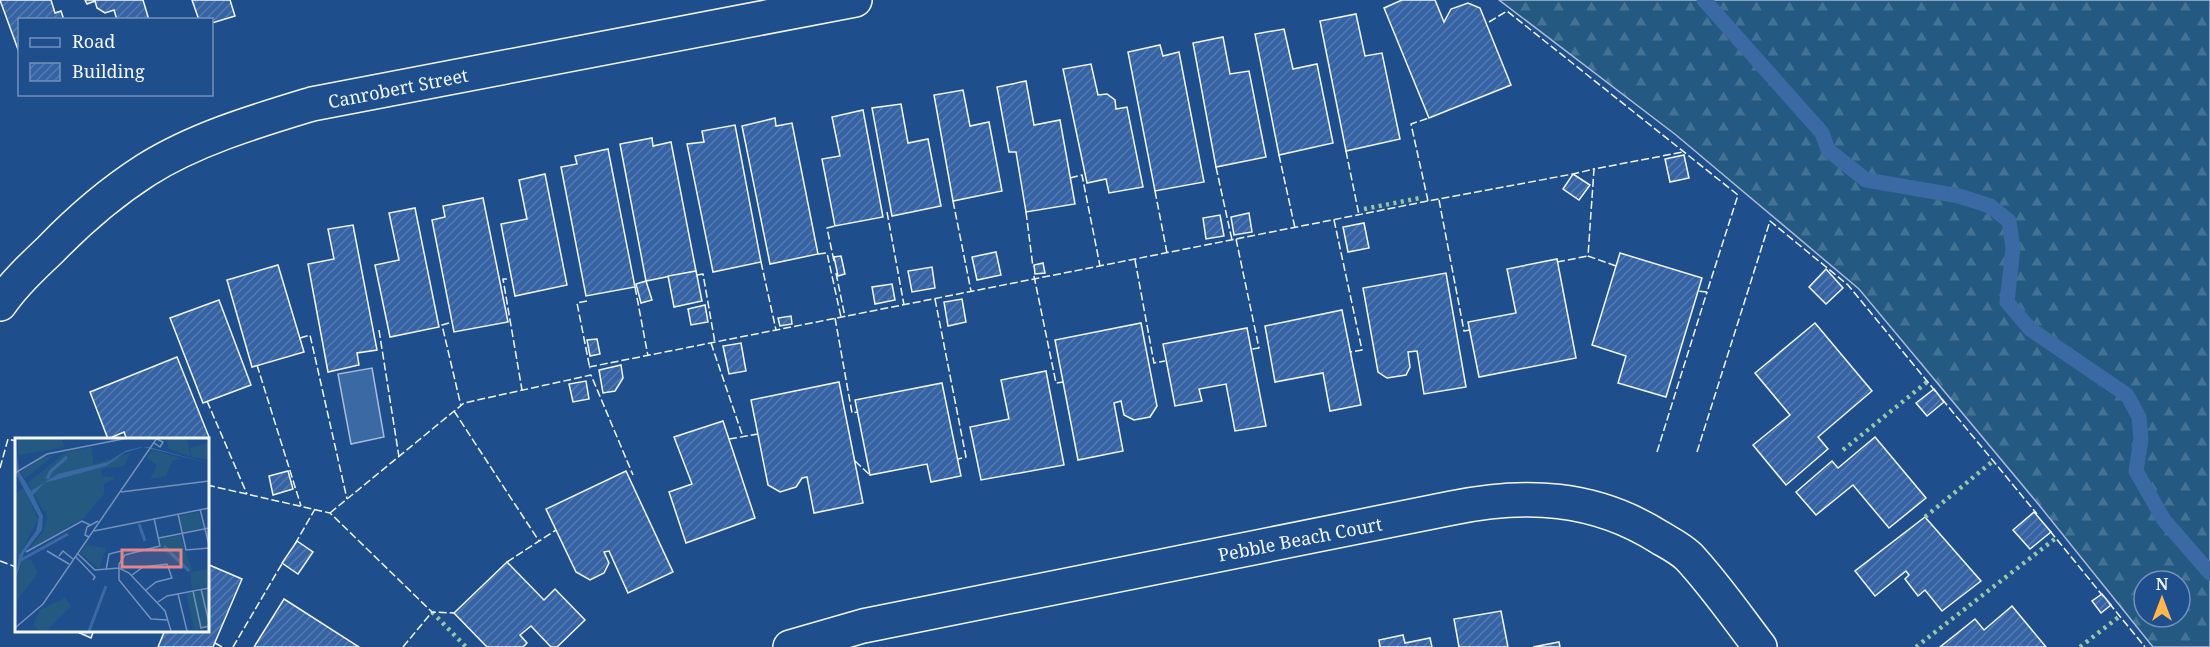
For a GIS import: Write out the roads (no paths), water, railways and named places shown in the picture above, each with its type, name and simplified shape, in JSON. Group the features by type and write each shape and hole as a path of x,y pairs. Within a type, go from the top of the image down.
{"street":[{"name":"Canrobert Street","path":"6,286 99,204 142,173 216,136 262,119 312,104 855,0"},
{"name":"Pebble Beach Court","path":"790,647 863,626 1452,508 1542,499 1575,502 1611,512 1672,544 1688,556 1760,647"}],"waterway":[{"path":"1704,0 1822,133 1828,150 1866,180 1959,196 1990,206 2009,221 2013,248 2007,302 2030,329 2127,395 2139,417 2141,439 2136,471 2164,520 2210,573"}]}
